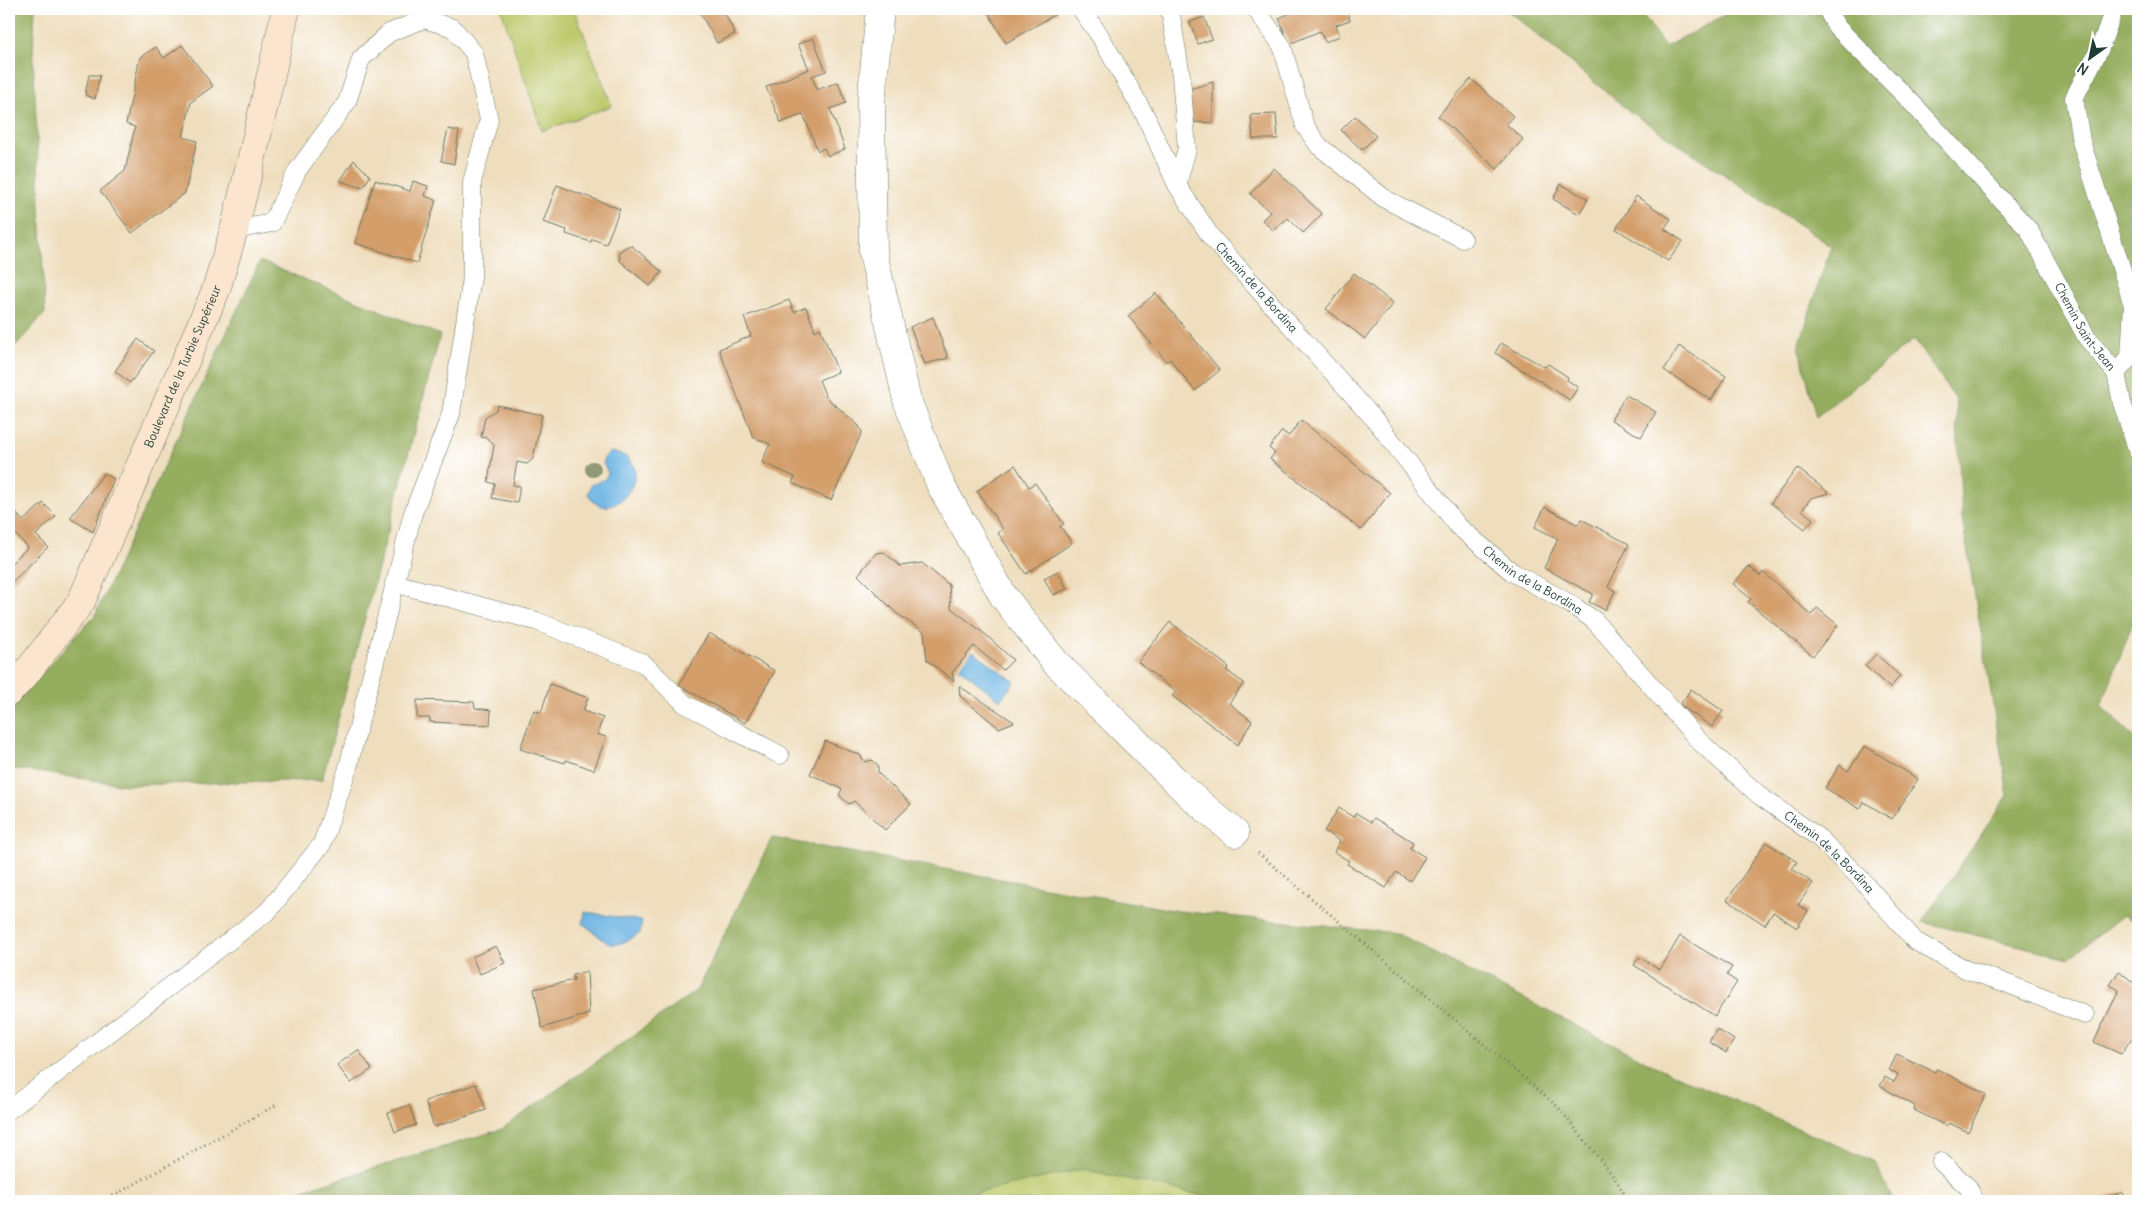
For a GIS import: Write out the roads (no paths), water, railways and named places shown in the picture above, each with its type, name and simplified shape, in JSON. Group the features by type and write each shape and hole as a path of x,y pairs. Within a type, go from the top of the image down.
{"street":[{"name":"Boulevard de la Turbie Supérieur","path":"9,692 24,676 81,602 216,290 234,230 286,9"},
{"path":"880,9 870,104 873,252 907,400 941,486 1004,597 1054,662 1191,796 1235,833"}],"lane":[{"name":"Chemin de la Bordina","path":"1082,9 1100,36 1146,117 1176,185 1211,237 1376,421 1458,526 1512,572 1567,602 1594,620 1699,741 1760,796 1819,838 1860,878 1915,941 1967,970 2003,982 2085,1016"},
{"path":"1170,9 1182,76 1187,149 1176,185"},
{"path":"1256,9 1282,46 1306,126 1319,146 1385,199 1463,239"},
{"name":"Chemin Saint-Jean","path":"1827,9 1836,26 1913,104 2029,230 2087,338 2116,373 2130,357 2133,305 2081,141 2074,98 2100,48 2114,9"},
{"path":"9,1110 268,911 322,844 347,771 413,513 451,414 472,277 472,182 489,120 474,53 453,28 424,19 389,33 362,59 347,102 297,170 272,223 234,230"},
{"path":"2116,373 2122,403 2138,452"},
{"path":"394,583 536,621 643,663 685,704 780,755"},
{"path":"1941,1162 1968,1187 1975,1201"}],"water":[{"path":"610,452 626,457 634,467 634,479 629,491 620,501 609,506 598,504 588,494 591,485 607,476 608,473 603,463 604,458"},
{"path":"973,651 1015,682 1000,700 959,668"},
{"path":"585,912 642,921 640,933 620,943 608,943 583,924"}]}
